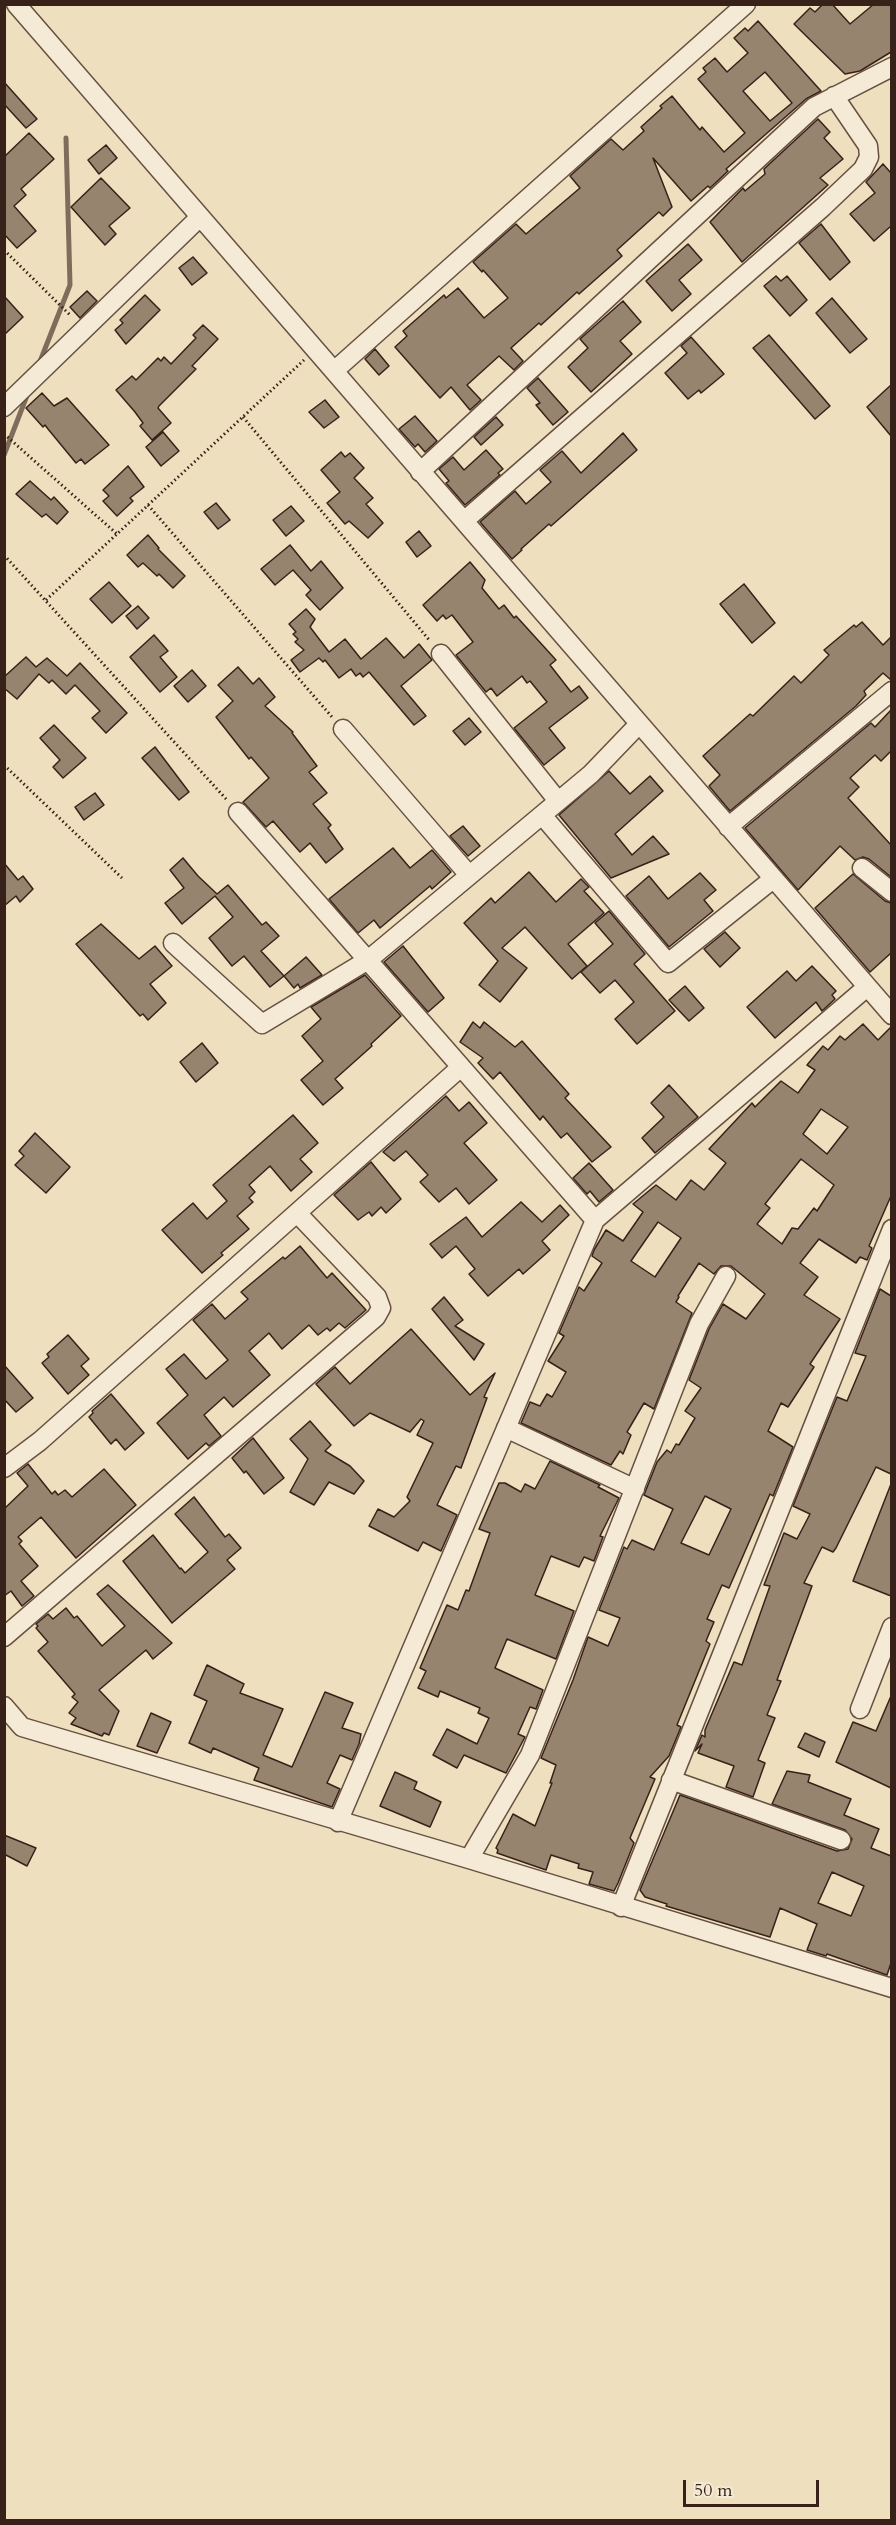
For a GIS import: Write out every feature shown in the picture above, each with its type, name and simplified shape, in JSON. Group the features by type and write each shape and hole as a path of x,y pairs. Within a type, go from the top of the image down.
{"street":[{"path":"16,4 891,1016"},
{"path":"333,371 746,4"},
{"path":"420,472 814,107 891,67"},
{"path":"464,521 864,169 869,157 868,146 834,96"},
{"path":"4,407 200,217"},
{"path":"441,654 558,801"},
{"path":"728,827 891,691"},
{"path":"173,943 262,1024 368,960 591,774 639,724"},
{"path":"344,729 469,876"},
{"path":"238,812 595,1220"},
{"path":"543,814 668,963 773,879"},
{"path":"862,868 891,892"},
{"path":"338,1822 595,1220 867,987"},
{"path":"4,1468 40,1441 461,1067"},
{"path":"4,1637 376,1317 381,1308 377,1298 297,1213"},
{"path":"621,1907 891,1229"},
{"path":"469,1859 530,1755 699,1324 726,1276"},
{"path":"506,1428 635,1489"},
{"path":"860,1709 891,1627"},
{"path":"4,1706 22,1727 469,1859 891,1988"},
{"path":"671,1780 841,1840"}],"path":[{"path":"4,250 84,329"},
{"path":"46,600 315,350"},
{"path":"243,417 441,654"},
{"path":"4,434 117,534"},
{"path":"148,505 344,729"},
{"path":"4,555 238,812"},
{"path":"4,765 122,878"}],"building":[{"path":"823,4 832,4 850,24 874,4 891,4 891,52 860,71 845,74 794,24 810,8 815,12"},
{"path":"758,21 821,91 806,99 726,169 728,171 710,188 708,186 691,201 653,158 672,207 663,216 659,212 617,250 622,256 579,294 577,292 541,325 539,323 511,348 523,361 514,370 499,356 467,385 481,400 470,410 451,387 440,398 395,347 407,336 403,331 444,295 446,298 458,288 484,318 508,298 473,262 516,224 526,234 580,188 570,176 611,139 623,150 644,131 641,127 672,96 700,130 702,127 724,152 745,133 698,79 706,72 703,68 715,58 727,72 748,53 734,38 745,28 748,31","holes":["765,72 792,103 770,121 743,91"]},
{"path":"4,82 37,119 26,128 4,104"},
{"path":"818,119 830,132 824,138 843,159 820,178 828,185 742,262 710,222 743,188 745,191 765,174 764,169"},
{"path":"29,133 54,159 21,189 26,195 14,206 36,231 17,248 4,234 4,157"},
{"path":"106,145 117,158 99,174 88,160"},
{"path":"883,164 891,173 891,226 874,241 850,214 875,193 866,182"},
{"path":"101,178 130,208 109,226 116,234 105,245 71,207"},
{"path":"821,224 850,262 830,280 799,243"},
{"path":"688,244 702,260 679,280 691,294 672,311 646,281"},
{"path":"193,257 207,273 192,285 179,268"},
{"path":"776,276 781,281 787,276 807,300 790,316 764,286"},
{"path":"87,291 97,301 80,318 70,307"},
{"path":"145,295 160,310 126,344 115,330 123,323 120,320"},
{"path":"4,296 23,317 4,335"},
{"path":"832,298 867,339 850,353 816,313"},
{"path":"623,301 641,322 620,341 632,354 591,392 568,367 588,348 580,339"},
{"path":"203,325 218,339 192,366 196,369 159,406 158,408 171,423 152,440 140,426 143,423 116,390 132,376 136,380 158,358 161,361 164,357 171,364 196,338 193,335"},
{"path":"769,335 830,406 815,419 753,348"},
{"path":"691,337 724,374 701,393 699,390 688,399 665,373 687,353 681,346"},
{"path":"375,349 389,366 379,375 365,359"},
{"path":"538,378 568,412 553,425 536,405 540,403 527,388"},
{"path":"891,385 891,436 867,407"},
{"path":"42,393 54,406 67,398 109,445 85,464 81,459 76,463 45,425 43,427 26,408"},
{"path":"325,400 339,417 324,428 309,412"},
{"path":"415,416 437,441 425,452 418,444 415,447 399,429"},
{"path":"496,417 503,425 481,445 474,437"},
{"path":"163,432 179,451 161,466 146,447"},
{"path":"623,433 637,450 551,526 549,524 512,559 480,522 515,491 526,504 551,482 540,470 562,451 581,473"},
{"path":"486,450 503,469 498,473 500,475 465,505 446,483 449,481 439,469 453,457 464,470"},
{"path":"341,452 345,457 350,453 364,468 354,478 373,498 366,504 383,523 368,538 349,521 345,524 327,503 340,492 321,470"},
{"path":"128,466 144,487 130,498 133,501 117,516 103,501 109,496 103,490"},
{"path":"30,481 51,500 54,497 68,512 57,524 46,514 42,517 16,494"},
{"path":"216,503 230,520 218,529 204,512"},
{"path":"291,506 304,521 286,536 273,520"},
{"path":"419,531 431,546 417,557 406,542"},
{"path":"148,535 158,549 185,576 173,588 143,563 138,567 127,555"},
{"path":"290,545 311,571 321,561 343,588 320,610 306,595 311,590 293,570 275,585 261,569"},
{"path":"470,562 485,580 482,588 499,609 504,605 556,660 550,665 571,692 579,686 588,698 549,728 565,748 544,765 514,728 547,702 530,681 527,683 522,676 497,696 491,688 486,692 456,655 473,642 452,615 446,619 443,615 437,621 423,605"},
{"path":"109,582 131,606 112,623 90,599"},
{"path":"744,584 775,623 752,643 720,604"},
{"path":"138,606 149,618 137,629 126,616"},
{"path":"306,609 315,619 310,627 329,652 345,639 361,659 386,638 404,658 419,644 432,660 401,686 426,716 414,725 369,672 363,677 360,673 356,676 351,669 339,678 325,660 323,662 319,658 300,672 291,660 304,650 295,642 298,639 293,634 296,632 289,624"},
{"path":"862,622 883,645 891,637 891,680 883,673 864,691 866,695 856,706 730,811 709,786 720,775 703,756 750,714 753,716 794,676 801,683 829,655 824,650 854,625 856,627"},
{"path":"154,635 168,651 160,657 177,677 160,692 130,657"},
{"path":"26,657 36,667 47,658 67,676 80,663 127,713 106,733 92,718 100,711 75,685 66,694 52,680 49,683 39,674 17,699 4,688 4,677"},
{"path":"238,667 253,684 259,678 275,697 265,706 293,732 317,766 309,772 327,793 313,804 331,825 328,828 343,849 326,863 310,843 300,852 273,821 266,827 243,802 269,778 251,757 249,759 216,717 233,701 218,685"},
{"path":"192,670 206,686 188,702 174,686"},
{"path":"891,710 891,751 881,761 875,755 850,778 859,787 848,798 891,845 891,877 869,859 863,857 855,860 840,846 798,890 745,828 871,723 875,727"},
{"path":"469,718 481,732 465,745 453,731"},
{"path":"54,725 86,758 63,778 53,767 60,760 40,738"},
{"path":"155,747 189,792 179,800 142,758"},
{"path":"609,771 630,794 650,776 663,791 615,834 632,855 653,836 669,854 611,878 559,815"},
{"path":"95,793 104,805 84,820 75,807"},
{"path":"463,826 480,846 468,856 450,836"},
{"path":"393,848 410,868 432,850 451,872 432,889 430,886 380,928 374,920 358,933 329,899"},
{"path":"183,858 217,894 228,885 262,925 266,922 279,936 261,951 284,976 270,987 244,956 232,966 209,938 233,917 215,896 182,924 165,903 184,888 170,870"},
{"path":"4,863 18,880 23,876 33,889 20,902 16,896 4,906"},
{"path":"529,872 556,902 581,879 589,887 584,891 604,913 568,944 587,966 572,979 525,927 502,948 527,968 500,1002 479,985 498,961 464,923 491,898 495,903"},
{"path":"700,873 716,890 704,900 713,911 669,947 626,896 649,876 668,899"},
{"path":"853,874 885,901 891,903 891,953 870,972 815,908"},
{"path":"609,911 645,954 634,964 675,1011 637,1044 615,1019 634,1002 615,980 600,993 581,972 613,944 595,923"},
{"path":"101,924 139,959 155,946 172,966 150,984 166,1003 148,1020 143,1014 140,1016 76,944"},
{"path":"725,932 740,948 720,967 704,949"},
{"path":"403,946 444,998 428,1012 384,962"},
{"path":"306,957 322,975 300,988 298,984 294,988 284,976"},
{"path":"812,966 836,991 832,995 835,999 822,1011 816,1002 775,1038 747,1007 787,971 796,981"},
{"path":"365,975 401,1016 335,1079 343,1088 323,1105 301,1080 323,1061 302,1036 321,1019 311,1007"},
{"path":"685,986 704,1008 689,1021 669,1000"},
{"path":"473,1022 480,1028 484,1022 515,1047 522,1041 569,1094 565,1098 611,1147 592,1162 567,1133 561,1138 543,1116 540,1120 500,1072 493,1079 478,1063 483,1058 460,1042"},
{"path":"863,1024 878,1040 891,1027 891,1196 869,1246 872,1248 867,1260 860,1257 856,1263 819,1239 800,1263 818,1277 804,1295 840,1319 810,1364 814,1367 788,1407 781,1403 768,1431 793,1447 773,1496 770,1494 729,1588 722,1585 707,1619 714,1622 706,1641 710,1644 677,1725 681,1727 669,1756 650,1777 655,1779 630,1838 634,1843 618,1883 614,1891 589,1884 593,1872 578,1868 579,1864 551,1855 546,1870 497,1853 496,1848 513,1814 535,1826 552,1783 550,1783 556,1765 541,1758 588,1637 608,1646 620,1618 599,1610 624,1547 627,1549 632,1540 654,1550 673,1509 644,1495 657,1462 667,1450 671,1453 676,1444 679,1445 695,1418 685,1411 701,1388 689,1380 709,1329 723,1304 746,1319 765,1294 731,1266 721,1266 714,1274 699,1263 676,1302 692,1313 654,1409 644,1403 627,1432 631,1435 623,1454 620,1451 611,1465 521,1423 530,1402 540,1406 547,1394 552,1397 566,1372 548,1361 564,1336 559,1333 579,1287 584,1291 602,1263 592,1256 594,1250 606,1230 623,1241 643,1212 633,1204 656,1185 676,1200 691,1180 704,1190 726,1163 709,1149 752,1103 755,1107 781,1081 798,1093 815,1070 807,1065 823,1046 828,1050 840,1036 845,1040","holes":["821,1109 848,1127 827,1154 803,1134","801,1159 834,1185 817,1211 814,1208 798,1229 792,1228 782,1244 757,1224 770,1208 765,1204","658,1222 681,1238 655,1277 631,1261","705,1496 731,1509 709,1555 681,1543"]},
{"path":"202,1043 218,1063 196,1082 180,1062"},
{"path":"669,1085 698,1117 655,1153 642,1138 664,1117 651,1103"},
{"path":"446,1096 459,1111 469,1102 487,1123 464,1143 497,1180 469,1204 456,1188 439,1202 420,1182 428,1175 406,1151 394,1161 383,1152"},
{"path":"293,1115 318,1143 300,1159 312,1172 291,1191 270,1166 249,1185 255,1192 249,1198 253,1202 237,1216 249,1229 202,1273 162,1230 193,1203 207,1219 227,1201 213,1185"},
{"path":"35,1133 70,1167 46,1193 15,1165 24,1156 19,1151"},
{"path":"371,1162 401,1199 386,1213 381,1207 372,1216 369,1212 358,1220 334,1195"},
{"path":"589,1163 613,1190 599,1202 590,1191 587,1194 573,1178"},
{"path":"521,1202 542,1222 560,1205 569,1215 542,1241 550,1250 523,1274 519,1269 488,1296 469,1274 475,1269 456,1246 442,1258 430,1244 466,1217 482,1237"},
{"path":"300,1246 327,1278 332,1273 366,1310 345,1328 339,1323 330,1331 327,1328 318,1335 309,1325 282,1349 269,1333 249,1351 270,1375 233,1407 224,1397 204,1415 221,1436 209,1446 206,1443 188,1459 157,1423 188,1395 166,1369 184,1354 206,1379 228,1360 193,1320 212,1304 225,1319 248,1299 241,1292"},
{"path":"880,1289 891,1296 891,1474 876,1467 836,1548 833,1552 822,1547 804,1583 812,1586 777,1680 781,1681 767,1715 775,1718 758,1760 765,1763 753,1797 726,1787 734,1766 698,1753 702,1744 695,1751 702,1735 705,1737 705,1730 734,1662 742,1665 770,1586 764,1585 784,1533 797,1539 810,1514 793,1506 837,1397 847,1401 866,1356 855,1353"},
{"path":"444,1297 463,1320 455,1326 484,1344 474,1360 432,1309"},
{"path":"411,1329 470,1395 495,1373 484,1397 487,1398 461,1468 456,1466 437,1505 457,1515 441,1551 423,1542 418,1551 369,1526 378,1509 394,1517 410,1501 407,1497 433,1443 417,1435 424,1421 421,1419 410,1432 370,1413 354,1426 316,1384 335,1367 350,1384"},
{"path":"68,1335 89,1359 81,1366 89,1375 68,1394 42,1363 49,1357 47,1354"},
{"path":"4,1365 33,1398 16,1412 4,1399"},
{"path":"111,1394 144,1433 125,1450 116,1439 111,1444 89,1417 92,1411"},
{"path":"310,1421 331,1445 325,1451 350,1466 364,1481 354,1494 329,1482 314,1505 290,1492 308,1459 290,1439"},
{"path":"253,1438 284,1478 264,1494 246,1471 244,1473 232,1458"},
{"path":"550,1461 600,1485 598,1487 619,1498 600,1536 603,1537 594,1561 584,1557 579,1567 551,1556 535,1595 574,1611 556,1659 507,1639 495,1668 543,1690 536,1709 530,1707 518,1734 525,1737 506,1773 464,1755 457,1768 433,1755 447,1729 477,1744 489,1718 478,1713 480,1708 440,1691 438,1697 418,1688 426,1671 420,1668 447,1605 458,1610 466,1590 469,1591 490,1533 479,1529 499,1483 505,1483 521,1492 525,1484 535,1489"},
{"path":"28,1464 52,1494 55,1491 58,1495 65,1490 72,1497 104,1469 136,1505 76,1558 41,1517 18,1537 22,1541 19,1544 38,1566 21,1581 34,1596 22,1606 11,1591 4,1596 4,1509 28,1486 17,1473"},
{"path":"891,1484 891,1596 853,1581"},
{"path":"194,1497 225,1537 229,1534 241,1548 227,1560 235,1569 172,1623 123,1561 153,1535 185,1573 208,1552 175,1514"},
{"path":"108,1585 172,1643 153,1659 146,1650 99,1690 119,1711 109,1735 104,1733 102,1736 71,1724 76,1718 69,1713 78,1702 72,1697 75,1694 38,1651 48,1642 36,1628 38,1626 36,1624 48,1614 53,1619 66,1608 74,1618 77,1616 102,1646 125,1626 97,1594"},
{"path":"207,1665 244,1684 240,1693 283,1709 263,1755 292,1767 325,1692 353,1703 342,1728 361,1734 359,1744 352,1760 340,1755 327,1783 340,1789 332,1807 254,1780 259,1768 213,1748 211,1753 189,1743 207,1701 194,1695"},
{"path":"891,1696 891,1788 836,1762 853,1722 876,1731"},
{"path":"151,1713 171,1722 157,1753 137,1746"},
{"path":"805,1733 825,1742 819,1757 798,1747"},
{"path":"787,1771 810,1775 808,1782 851,1799 844,1815 879,1829 871,1848 891,1856 891,1963 887,1975 827,1954 826,1956 807,1950 817,1924 780,1908 770,1937 666,1906 667,1904 645,1897 640,1890 680,1795 837,1851 848,1849 852,1839 845,1830 772,1804","holes":["832,1872 864,1886 851,1916 818,1903"]},
{"path":"395,1772 417,1782 414,1789 441,1802 430,1827 380,1806"},
{"path":"4,1835 36,1848 27,1866 4,1854"}],"waterway":[{"path":"39,364 70,285 66,138"},
{"path":"4,455 28,393"}]}
